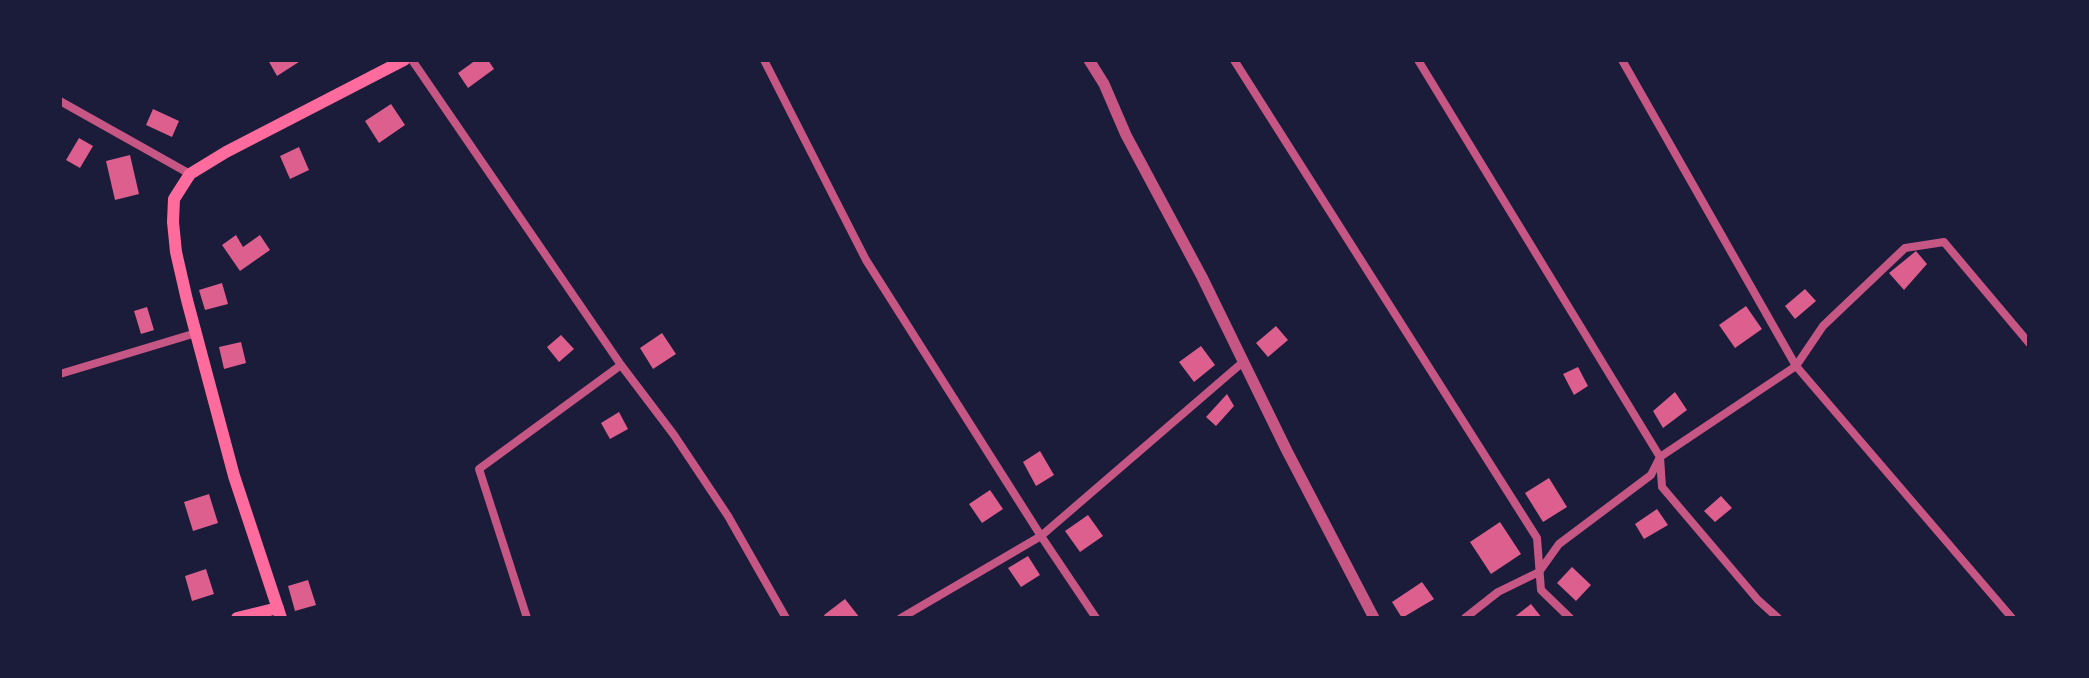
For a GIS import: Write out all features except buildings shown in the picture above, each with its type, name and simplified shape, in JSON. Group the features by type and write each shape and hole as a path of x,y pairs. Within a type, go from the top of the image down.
{"main road":[{"path":"237,618 279,613 234,476 196,333 176,252 174,199 190,174 226,152 404,60"}],"street":[{"path":"412,60 621,365 674,435 728,516 786,618"},
{"path":"764,60 866,260 1096,618"},
{"path":"1089,60 1104,84 1126,135 1202,277 1287,451 1374,618"},
{"path":"1234,60 1537,538 1541,590 1570,618"},
{"path":"1418,60 1660,457 1662,487 1758,600 1778,618"},
{"path":"1622,60 1796,366 2012,618"},
{"path":"60,101 190,174"},
{"path":"1465,618 1498,592 1539,572 1559,544 1651,475 1660,457 1796,366 1823,326 1905,248 1944,242 2029,343"},
{"path":"60,374 196,333"},
{"path":"901,618 1041,536 1243,362"},
{"path":"527,618 479,469 621,365"}]}
